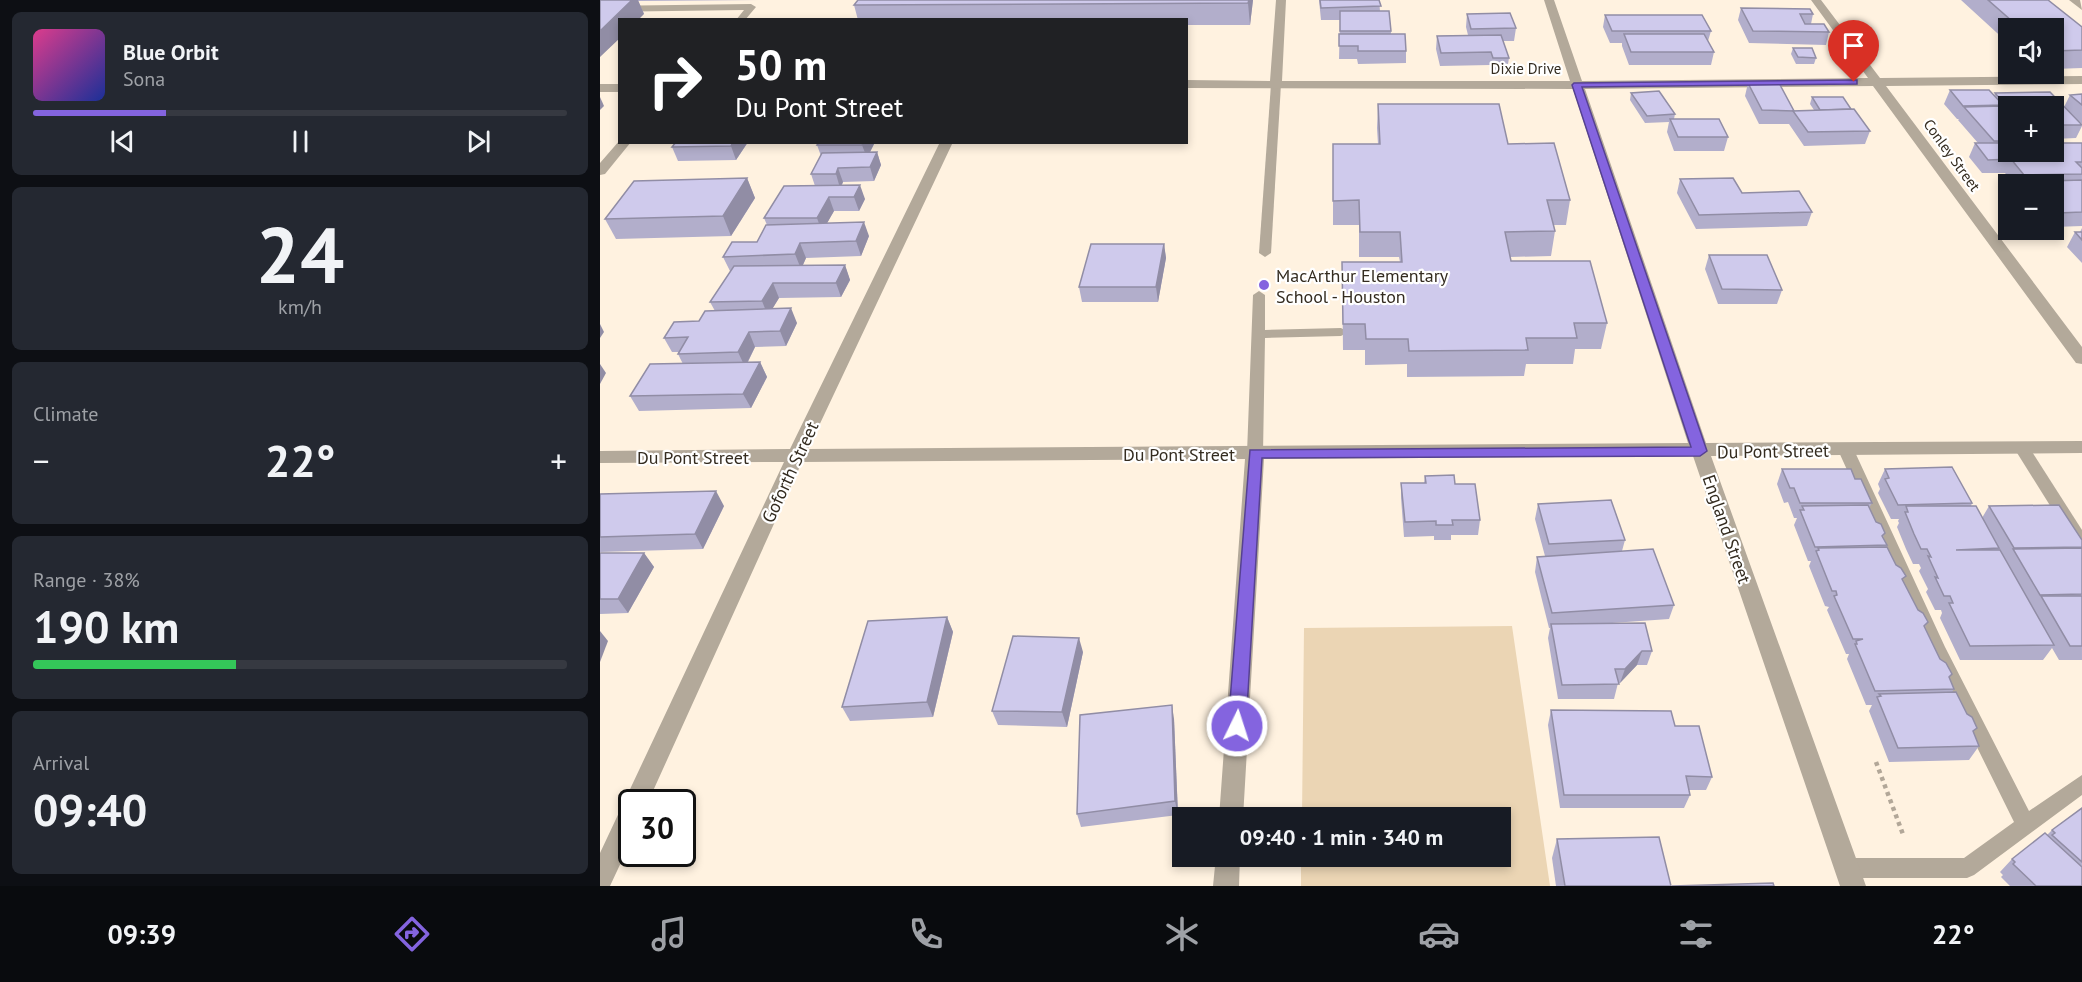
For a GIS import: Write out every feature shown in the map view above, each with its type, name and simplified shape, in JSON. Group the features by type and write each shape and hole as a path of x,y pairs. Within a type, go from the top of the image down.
{"street":[{"path":"1276,84 1281,0"},
{"name":"England Street","path":"1549,0 1700,451 1850,877"},
{"name":"Conley Street","path":"1816,0 2082,359"},
{"path":"2074,0 2082,7"},
{"name":"Dixie Drive","path":"1188,84 1577,85 2082,80"},
{"path":"600,88 618,88"},
{"path":"600,171 624,144"},
{"name":"Goforth Street","path":"642,789 796,456 946,144"},
{"name":"Du Pont Street","path":"600,457 2082,447"},
{"path":"1232,807 1255,453"},
{"path":"600,880 618,842"},
{"path":"1226,886 1227,867"}],"lane":[{"path":"669,18 678,8"},
{"path":"600,9 751,8 742,18"},
{"path":"1265,253 1276,84"},
{"path":"1255,453 1259,295"},
{"path":"1257,334 1341,332"},
{"path":"2022,448 2082,543"},
{"path":"1846,450 1937,648 2026,825"},
{"path":"1850,877 1967,868 2082,784"}],"path":[{"path":"1876,762 1908,846"}],"shaded area":[{"path":"1512,626 1550,886 1301,886 1301,867 1511,867 1511,807 1302,807 1304,628"}],"building":[{"path":"600,0 632,0 600,31"},
{"path":"858,0 1249,0 1248,3 854,5"},
{"path":"1320,0 1379,0 1381,6 1321,8"},
{"path":"1988,0 2048,0 2082,27 2082,50 2064,51 2064,18 2009,18"},
{"path":"1741,8 1810,9 1813,14 1800,14 1805,24 1824,24 1829,32 1753,31"},
{"path":"1340,11 1389,11 1391,31 1340,31"},
{"path":"1510,13 1516,28 1471,29 1467,14"},
{"path":"1605,15 1702,15 1711,31 1612,31"},
{"path":"1339,34 1405,34 1406,51 1358,51 1358,46 1339,46"},
{"path":"1624,34 1704,34 1714,52 1631,52"},
{"path":"1501,35 1509,58 1493,58 1491,52 1441,53 1437,36"},
{"path":"1793,48 1812,48 1816,58 1798,57"},
{"path":"1748,83 1779,83 1794,111 1762,110"},
{"path":"1950,90 1989,90 1998,100 1998,105 1963,106"},
{"path":"1659,91 1675,114 1647,116 1631,93"},
{"path":"2050,92 2054,96 1998,96 1995,93"},
{"path":"2082,94 2082,105 2070,95"},
{"path":"1812,97 1843,97 1851,109 1820,110"},
{"path":"1378,104 1499,104 1508,144 1554,143 1570,200 1547,200 1555,231 1505,232 1511,261 1590,261 1607,323 1574,323 1577,338 1526,338 1528,350 1409,351 1408,339 1366,339 1365,324 1343,324 1342,262 1402,262 1400,232 1360,232 1359,200 1333,201 1333,144 1380,144"},
{"path":"1998,106 1998,141 1994,141 1964,107"},
{"path":"2064,106 2082,125 2064,125"},
{"path":"1854,109 1870,131 1808,132 1793,111"},
{"path":"1670,119 1719,119 1728,137 1678,137"},
{"path":"1975,143 1998,143 1998,160 1988,160"},
{"path":"2064,143 2082,143 2082,162 2076,162 2082,168 2082,174 2023,174 2013,162 2064,162"},
{"path":"674,144 732,144 731,146 672,147"},
{"path":"818,144 863,144 862,145"},
{"path":"877,152 870,167 838,168 836,174 811,174 822,153"},
{"path":"747,178 723,216 605,219 634,181"},
{"path":"1733,178 1742,193 1799,191 1812,212 1699,215 1680,179"},
{"path":"2082,180 2082,212 2064,213 2064,181"},
{"path":"860,185 854,197 829,197 817,218 764,218 784,186"},
{"path":"864,222 856,241 800,243 795,254 723,257 732,242 757,242 766,225"},
{"path":"2075,232 2082,232 2082,240"},
{"path":"1091,244 1164,244 1156,287 1079,287"},
{"path":"1709,255 1767,255 1782,290 1722,289"},
{"path":"845,265 836,283 773,283 762,301 710,302 734,266"},
{"path":"791,308 780,331 749,332 738,352 678,354 688,337 664,338 674,322 699,321 705,311"},
{"path":"760,362 743,394 630,396 650,364"},
{"path":"1952,467 1972,503 1898,505 1885,479 1889,478 1885,469"},
{"path":"1782,469 1851,469 1855,479 1861,479 1872,503 1800,503 1794,488 1790,488"},
{"path":"1454,475 1455,484 1475,484 1480,520 1452,520 1453,525 1436,525 1436,521 1405,522 1401,483 1426,483 1425,476"},
{"path":"716,491 695,534 600,537 600,494"},
{"path":"1611,500 1625,540 1549,544 1538,504"},
{"path":"1868,505 1876,522 1881,524 1885,533 1882,536 1887,545 1815,547 1800,510 1804,510 1802,506"},
{"path":"2059,505 2082,540 2082,547 2014,548 1989,506"},
{"path":"1906,506 1976,506 1999,548 1956,550 2000,550 2054,645 1970,646 1949,603 1953,603 1950,596 1944,596 1935,577 1938,578 1927,549 1921,549 1914,534 1905,512 1908,512"},
{"path":"1887,547 1896,565 1906,576 1902,579 1918,610 1923,613 1928,622 1924,626 1940,659 1946,663 1952,674 1949,677 1954,689 1875,691 1855,644 1857,644 1856,641 1863,639 1853,639 1834,596 1837,595 1836,591 1832,591 1816,551 1819,550 1818,548"},
{"path":"2082,548 2082,594 2040,595 2013,549"},
{"path":"1653,549 1674,605 1552,613 1537,557"},
{"path":"600,553 644,553 618,599 600,599"},
{"path":"2041,596 2082,596 2082,646 2070,646"},
{"path":"947,617 927,702 842,707 868,621"},
{"path":"1645,623 1652,651 1642,651 1625,669 1615,669 1619,684 1562,685 1551,624"},
{"path":"1013,636 1079,638 1062,712 992,711"},
{"path":"1956,692 1977,728 1973,731 1979,746 1898,748 1877,697 1881,696 1879,694"},
{"path":"1172,705 1175,801 1077,814 1080,715"},
{"path":"1551,710 1671,711 1675,726 1699,726 1712,777 1686,776 1690,795 1564,795"},
{"path":"2082,808 2082,862 2052,835 2055,833 2052,830"},
{"path":"2045,833 2082,867 2082,886 2036,886 2013,864 2015,862 2012,859"},
{"path":"1659,837 1671,886 1565,886 1557,839"},
{"path":"1773,883 1774,886 1672,886"}],"place":[{"name":"MacArthur Elementary School - Houston","path":"1264,285"}],"route":[{"path":"1237,726 1255,453 1700,451 1577,85 1854,82"}]}
